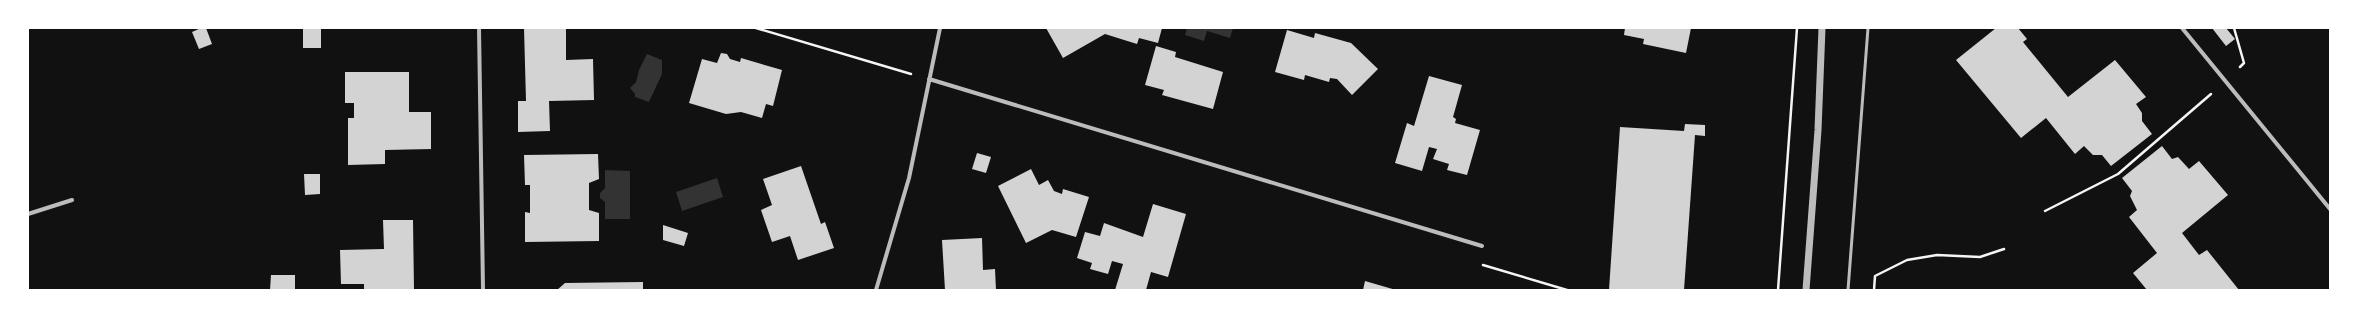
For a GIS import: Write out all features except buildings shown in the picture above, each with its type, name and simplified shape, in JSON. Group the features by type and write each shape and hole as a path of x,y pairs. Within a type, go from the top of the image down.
{"street":[{"path":"479,28 483,290"},
{"path":"876,290 909,178 940,28"},
{"path":"1806,290 1818,130 1822,28"},
{"path":"2182,28 2330,209"},
{"path":"929,79 1482,246"},
{"path":"28,214 72,200"}],"lane":[{"path":"1848,290 1868,28"}],"path":[{"path":"756,28 929,79"},
{"path":"1778,290 1797,28"},
{"path":"2045,211 2118,174 2226,81 2244,63 2234,28"},
{"path":"1482,246 1480,264 1567,290"},
{"path":"1874,290 1875,276 1907,260 1937,255 1980,257 2004,249"}],"shaded area":[{"path":"1187,28 1233,28 1230,38 1207,31 1204,41 1185,35"},
{"path":"647,54 662,60 662,74 649,102 635,97 635,94 630,88 636,82 639,70"},
{"path":"605,170 630,171 630,219 605,219 605,202 600,198 600,193 605,188"},
{"path":"717,178 723,197 682,211 676,192"}]}
